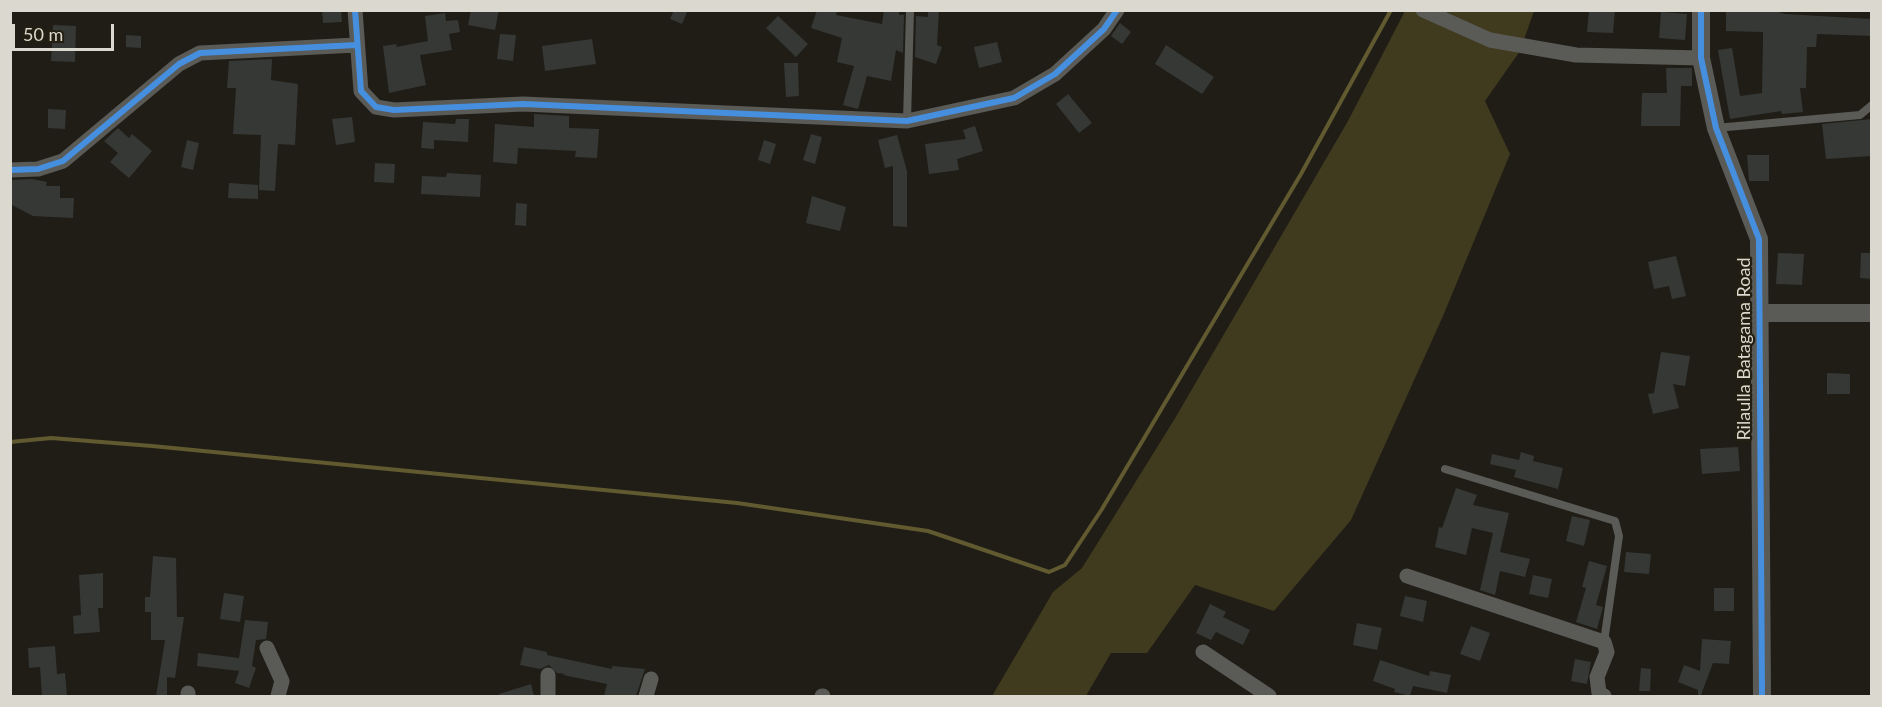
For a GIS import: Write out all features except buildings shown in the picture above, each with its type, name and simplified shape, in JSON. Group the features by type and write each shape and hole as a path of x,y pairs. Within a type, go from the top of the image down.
{"street":[{"path":"355,10 361,91 376,107 394,110 523,104 907,121 1014,98 1055,74 1104,28 1117,10"},
{"name":"Rilaulla Batagama Road","path":"1701,10 1701,58 1716,128 1759,239 1762,696"},
{"path":"1427,12 1490,40 1576,55 1701,58"},
{"path":"10,170 38,169 63,161 179,64 200,53 356,45"},
{"path":"1758,313 1872,313"},
{"path":"1407,576 1604,642 1607,652 1598,677 1599,693 1604,696"},
{"path":"267,648 282,681 278,696"},
{"path":"1203,652 1269,696"},
{"path":"548,675 548,696"},
{"path":"646,696 651,679"}],"lane":[{"path":"907,121 910,10"},
{"path":"1716,128 1860,115 1872,105"},
{"path":"1445,469 1615,521 1619,536 1604,642"}],"shaded area":[{"path":"1405,11 1534,11 1520,51 1485,101 1510,154 1443,316 1351,520 1274,611 1195,585 1147,653 1111,653 1086,696 992,696 1053,592 1082,568 1174,420 1348,121"}],"waterway":[{"path":"10,442 51,438 152,446 737,503 928,531 1049,572 1065,565 1102,509 1301,174 1391,10"}],"cycle path":[{"path":"355,10 361,91 376,107 394,110 523,104 907,121 1014,98 1055,74 1104,29 1117,10"},
{"path":"1701,10 1701,58 1716,128 1759,239 1762,696"},
{"path":"10,170 38,169 63,161 179,64 200,53 356,45"}]}
